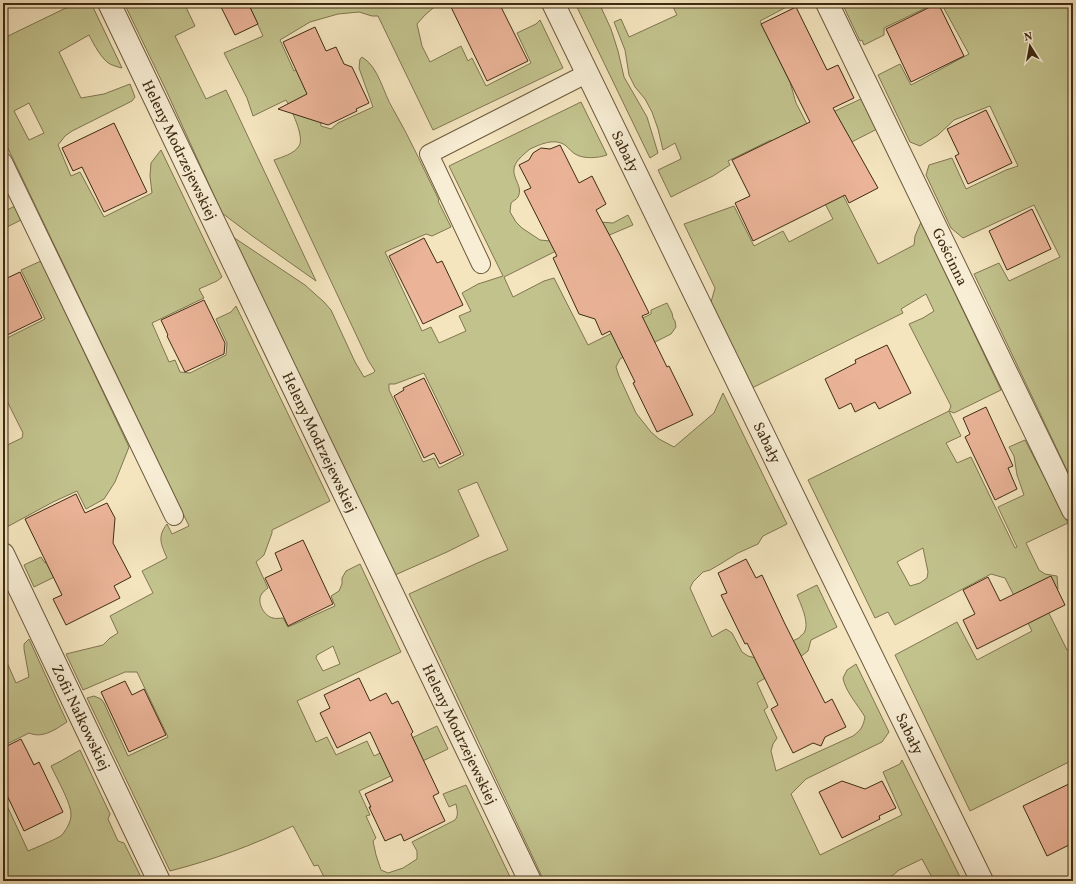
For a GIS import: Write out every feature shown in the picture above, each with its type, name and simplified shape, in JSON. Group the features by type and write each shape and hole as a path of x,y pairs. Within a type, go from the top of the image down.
{"street":[{"name":"Heleny Modrzejewskiej","path":"109,3 530,881"},
{"name":"Sabały","path":"553,3 982,881"},
{"name":"Gościnna","path":"827,3 1073,510"},
{"name":"Zofii Nałkowskiej","path":"3,554 159,881"}],"lane":[{"path":"481,264 429,154 588,73"},
{"path":"3,162 174,516"}],"green space":[{"path":"91,3 122,68 110,64 104,59 89,35 59,52 81,98 104,94 130,84 135,97 132,101 65,136 58,145 71,176 80,172 104,217 152,193 150,176 151,163 161,150 222,277 217,281 199,289 204,298 152,323 169,362 175,360 180,372 190,373 226,355 227,343 216,319 231,312 236,306 330,501 272,530 264,555 256,562 268,588 260,598 262,609 270,617 283,618 288,627 335,606 331,596 339,591 342,584 342,578 346,571 360,564 401,652 297,701 316,742 327,737 336,755 367,741 374,756 437,726 448,749 359,791 370,815 366,816 376,838 373,841 381,870 388,873 403,868 417,859 417,851 412,842 455,820 457,816 456,804 449,807 443,794 466,785 512,881 326,881 318,865 314,866 293,826 233,852 170,871 87,698 94,696 101,699 104,703 128,756 168,737 137,672 125,672 83,690 66,654 103,645 118,633 110,616 153,593 142,571 167,558 163,549 161,537 167,524 172,534 189,526 3,138 3,32 6,37 74,4","holes":["29,103 44,133 29,140 14,111","333,646 340,664 323,671 316,658 317,655"]},
{"path":"124,3 184,3 195,26 175,36 206,99 226,90 316,281 222,213 166,90"},
{"path":"248,3 439,3 417,24 422,46 430,62 461,46 468,61 472,58 486,86 531,63 517,33 536,24 540,20 563,68 433,130 378,16 372,16 359,12 338,14 310,22 280,40 294,71 298,69 320,117 321,126 331,129 338,123 373,107 359,68 360,59 362,57 368,61 377,74 389,103 411,143 451,227 432,236 426,234 385,252 422,331 431,327 439,343 466,331 459,316 471,311 462,293 478,284 503,276 449,166 581,102 607,155 592,158 580,156 565,145 556,142 543,144 530,149 515,165 514,175 519,192 517,198 511,203 510,212 522,228 540,240 550,241 600,222 613,223 628,215 633,225 607,236 568,245 504,277 513,297 544,281 554,278 588,345 651,314 651,310 667,303 676,327 671,334 620,359 616,367 636,413 651,432 659,439 674,447 714,413 723,393 787,524 763,536 758,544 738,553 710,570 703,572 693,582 690,588 712,637 726,629 732,633 742,652 748,656 756,658 799,638 806,629 806,624 797,595 817,585 837,627 811,640 808,651 757,683 768,707 764,710 777,738 771,751 776,771 853,736 860,730 865,717 849,693 843,678 847,670 856,664 889,732 882,742 806,779 791,794 820,855 902,815 883,772 900,764 902,760 962,881 934,881 922,859 899,870 883,881 544,881 409,594 508,550 477,482 458,490 479,536 395,575 233,237 305,285 324,302 331,310 355,362 364,377 375,371 368,360 274,160 291,153 299,146 299,130 291,110 286,100 253,116 247,98 224,53 263,36","holes":["424,373 464,455 439,468 434,458 423,462 389,390 389,384 395,384"]},
{"path":"575,3 599,3 611,29 624,77 647,117 658,153 650,158"},
{"path":"671,3 794,3 760,21 790,82 796,103 807,124 863,98 877,129 842,147 817,144 878,264 914,245 915,236 921,222 1001,390 954,413 949,411 951,406 909,324 934,311 926,294 901,309 903,313 752,388 711,302 715,288 684,224 734,206 754,246 783,231 789,242 833,219 805,166 789,174 771,140 728,161 730,165 713,176 671,197 658,170 681,158 675,143 663,150 652,112 645,99 635,87 629,75 625,50 614,22 621,19 629,37 677,15"},
{"path":"842,3 936,3 884,28 884,35 864,45 862,40 860,41"},
{"path":"941,3 1073,3 1073,483 974,274 999,263 1009,281 1060,257 1034,205 963,238 951,228 926,175 929,165 952,158 966,189 1018,166 990,106 954,120 938,135 920,146 910,142 878,75 900,64 911,85 969,54"},
{"path":"15,206 21,220 3,229 3,212"},
{"path":"41,261 129,447 115,482 104,499 86,509 77,491 5,528 3,523 3,447 22,438 23,433 3,393 3,340 45,319 21,270"},
{"path":"949,411 961,436 946,443 957,463 971,457 1015,548 1017,547 998,507 1024,495 1017,475 1014,456 1009,447 1025,440 1068,523 1026,543 1039,570 1045,574 1057,576 1058,589 1041,597 1067,650 1073,647 1073,760 970,811 895,655 957,622 977,660 1032,631 1005,578 991,574 895,625 888,612 875,618 808,480","holes":["923,548 928,572 927,578 920,583 910,586 897,562"]},
{"path":"76,547 83,563 34,587 24,565 41,557 45,563"},
{"path":"29,639 67,722 44,734 34,735 29,733 3,746 3,658 5,658 16,683 29,677 24,644"},
{"path":"80,750 110,814 108,819 118,841 124,843 143,881 3,881 3,797 28,851 59,837 67,828 71,818 71,810 51,766"}],"building":[{"path":"219,3 248,3 258,24 235,35"},
{"path":"449,3 499,3 528,61 487,81"},
{"path":"938,3 964,56 911,82 886,29"},
{"path":"796,7 827,70 838,65 854,98 833,108 878,188 849,203 845,195 753,241 735,203 750,196 732,160 810,122 761,24"},
{"path":"315,27 326,51 336,47 344,64 352,67 369,103 356,109 357,111 328,125 278,109 307,94 283,42"},
{"path":"986,110 1012,163 968,184 955,156 959,154 947,129"},
{"path":"114,123 147,192 104,212 82,167 73,171 62,148"},
{"path":"560,145 579,183 592,176 606,204 596,210 649,313 642,316 693,415 657,432 610,331 602,335 595,319 579,314 553,258 557,256 524,191 531,188 519,165 529,160 533,153 541,148 550,149"},
{"path":"1032,209 1051,249 1007,270 989,231"},
{"path":"424,238 437,263 442,261 463,305 423,324 389,256"},
{"path":"20,272 42,318 3,337 3,280"},
{"path":"204,300 225,343 224,354 185,372 167,336 168,335 161,320"},
{"path":"887,345 911,393 879,409 875,402 855,412 851,403 839,409 825,379 856,363 855,360"},
{"path":"424,378 461,454 440,464 434,453 424,458 394,396 404,390 403,388"},
{"path":"986,407 1013,466 1008,468 1017,489 995,500 965,437 970,434 963,418"},
{"path":"76,494 85,513 107,503 115,518 113,543 131,577 114,586 120,598 66,625 53,599 62,595 25,519"},
{"path":"303,540 333,604 288,626 265,578 282,570 275,553"},
{"path":"746,559 756,578 762,575 825,703 832,699 846,727 825,737 821,746 813,743 793,753 771,709 778,705 747,643 745,644 721,595 727,593 718,573"},
{"path":"1051,576 1065,605 977,649 963,620 975,614 963,590 988,577 1000,601"},
{"path":"359,678 370,701 386,693 392,704 398,701 413,732 411,734 439,793 433,796 445,821 404,841 401,834 385,841 369,807 371,807 365,794 393,781 370,732 337,748 320,713 330,708 324,695"},
{"path":"125,681 132,695 144,689 166,735 129,752 101,692"},
{"path":"21,739 34,765 39,762 63,812 24,831 3,787 3,748"},
{"path":"842,781 865,789 882,781 896,808 879,816 880,819 842,838 819,792"},
{"path":"1073,782 1073,843 1047,856 1023,806"}]}
